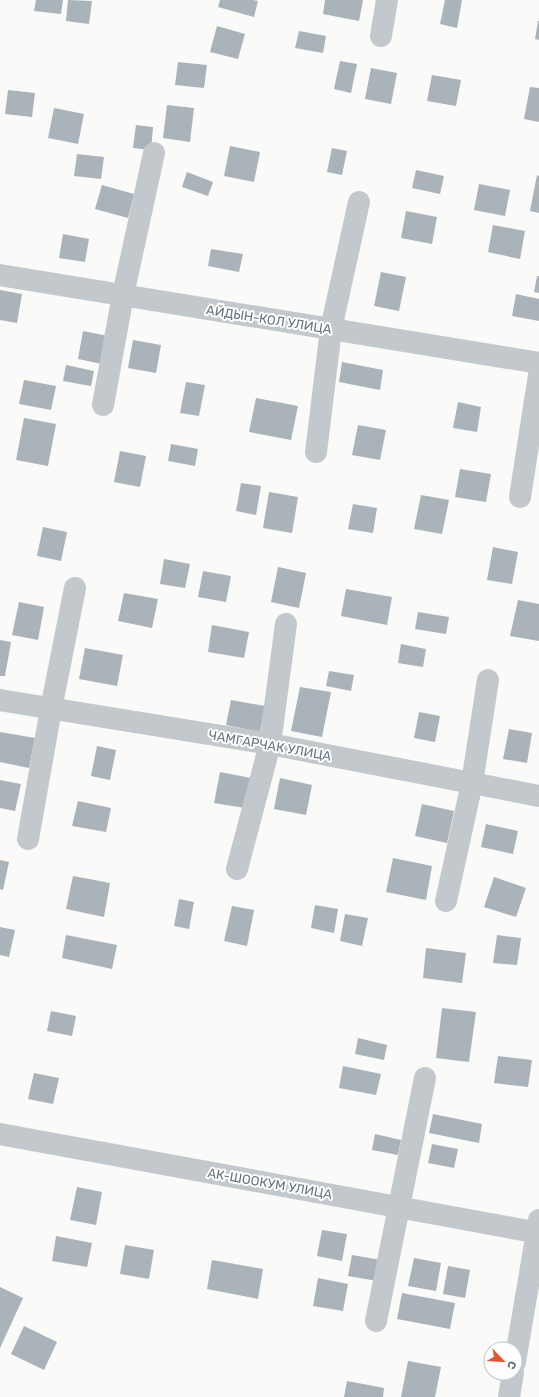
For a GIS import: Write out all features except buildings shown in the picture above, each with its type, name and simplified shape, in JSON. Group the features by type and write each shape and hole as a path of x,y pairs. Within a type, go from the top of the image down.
{"street":[{"path":"381,36 387,0"},
{"path":"103,405 123,295 154,154"},
{"path":"316,452 331,329 359,202"},
{"name":"АЙДЫН-КОЛ УЛИЦА","path":"0,275 539,363"},
{"path":"520,496 539,375"},
{"path":"28,839 51,709 75,588"},
{"path":"237,869 270,744 286,624"},
{"path":"446,901 472,783 488,680"},
{"name":"ЧАМГАРЧАК УЛИЦА","path":"0,700 270,744 539,796"},
{"path":"376,1321 425,1078"},
{"name":"АК-ШООКУМ УЛИЦА","path":"0,1134 400,1207 538,1228"},
{"path":"519,1341 538,1228"},
{"path":"509,1397 512,1381"}]}
